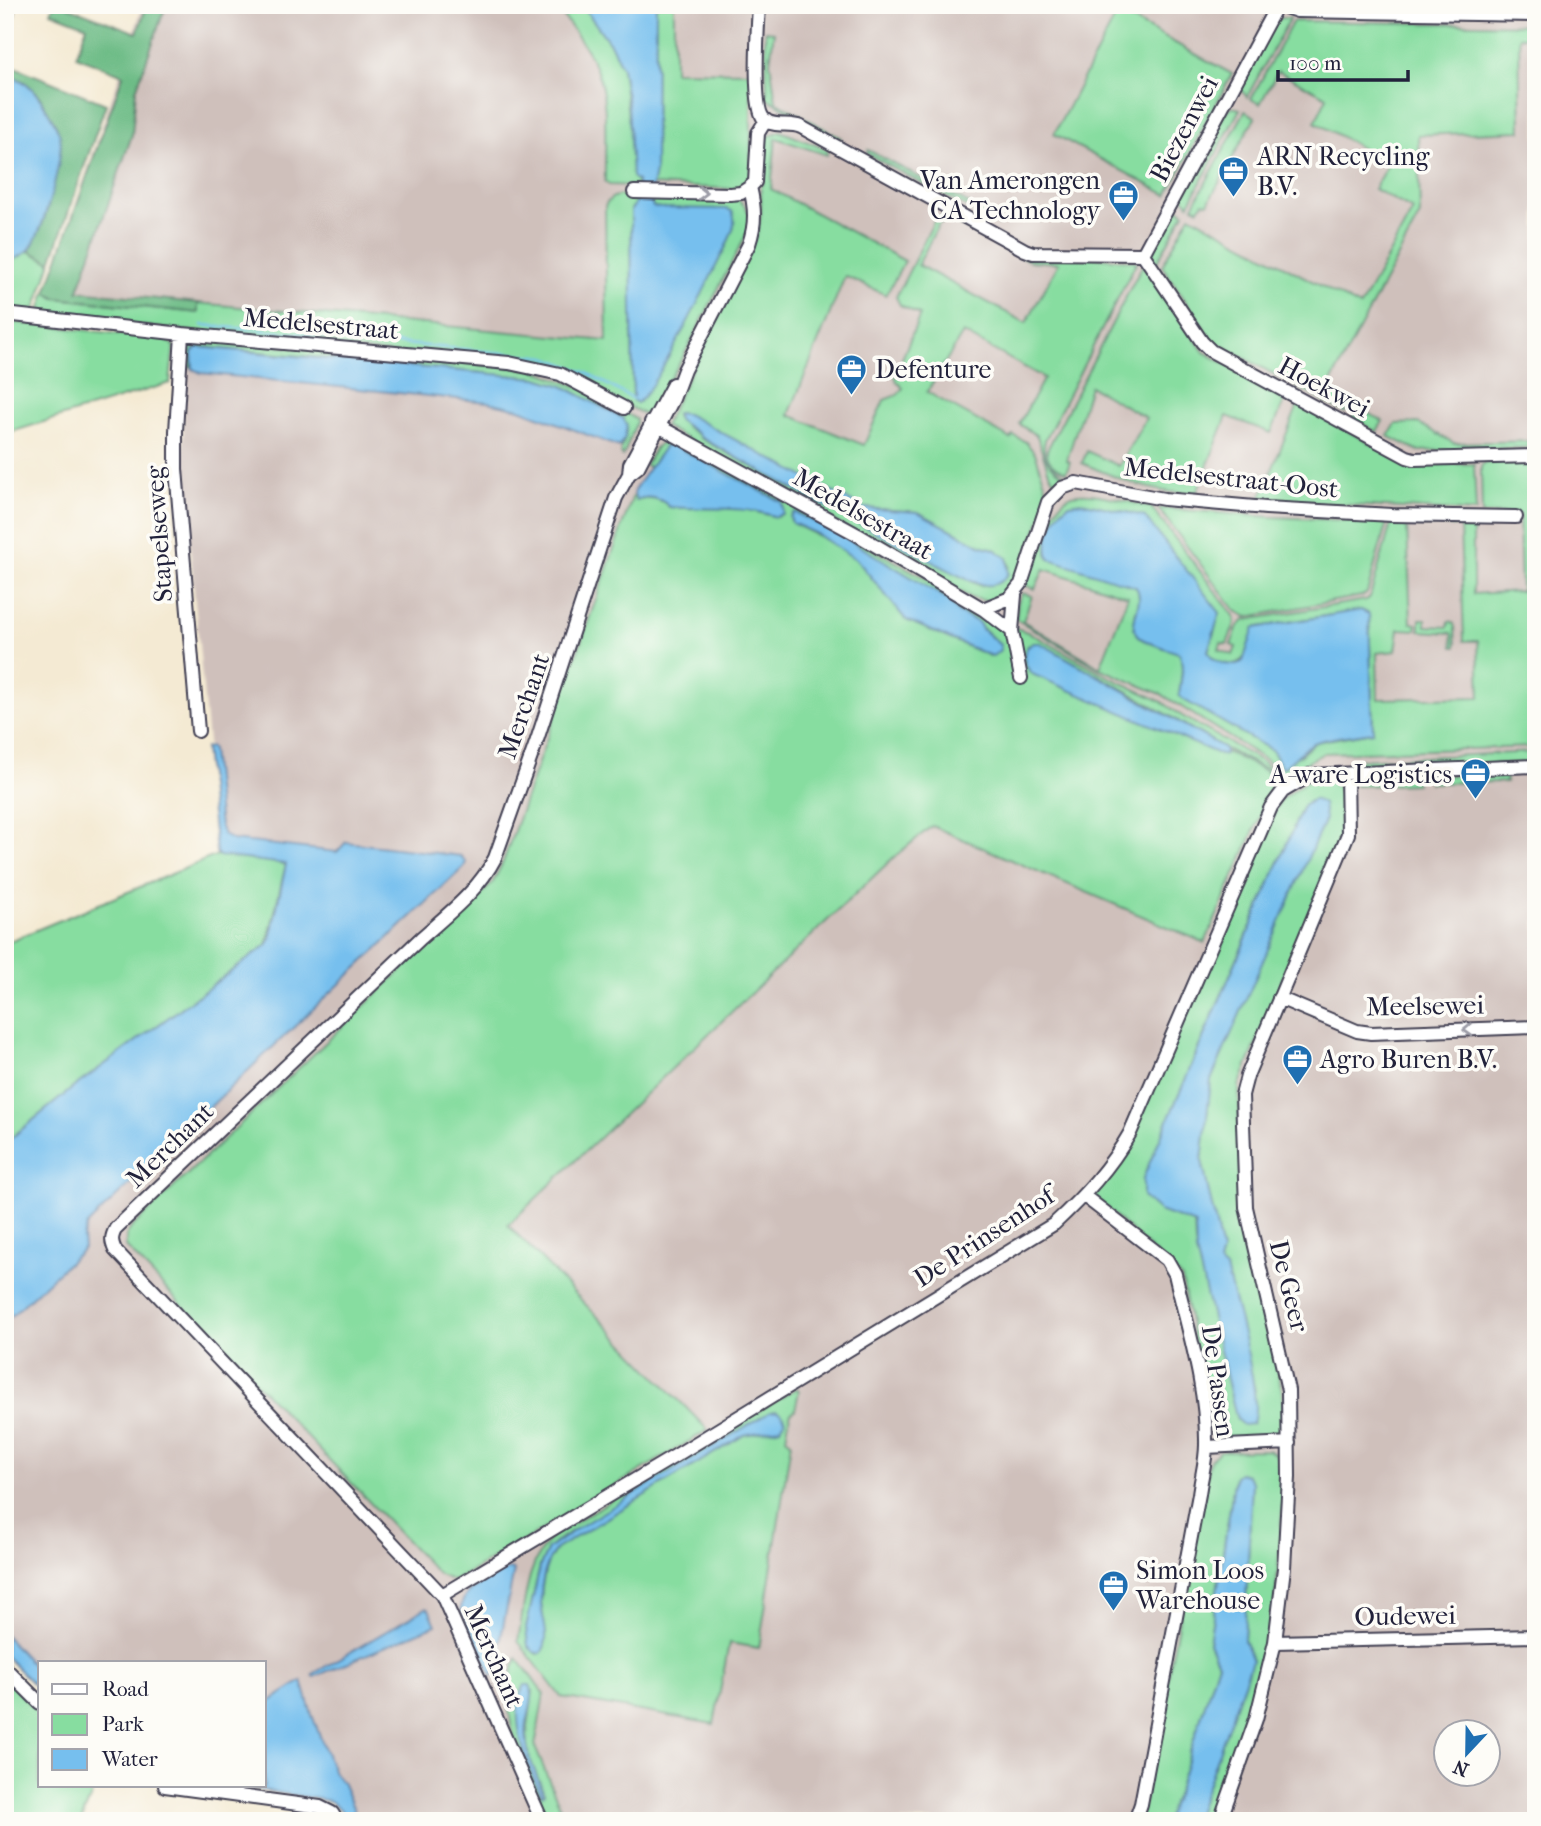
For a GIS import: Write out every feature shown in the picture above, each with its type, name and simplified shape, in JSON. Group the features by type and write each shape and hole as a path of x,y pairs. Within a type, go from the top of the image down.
{"street":[{"path":"759,5 757,97 760,113 766,120 774,124 801,127 1033,253 1143,254"},
{"name":"Biezenwei","path":"1143,254 1278,5 1297,11 1536,15"},
{"path":"634,192 741,193 755,182 758,132 766,120"},
{"name":"Merchant","path":"542,1821 442,1595 115,1250 112,1235 116,1228 486,876 495,858 537,740 616,498 629,474 630,464 655,424 666,393 684,370 749,244 755,227 750,187"},
{"name":"Hoekwei","path":"1143,254 1202,342 1211,351 1407,457 1536,456"},
{"name":"Medelsestraat","path":"5,314 181,334 509,363 560,374 624,408"},
{"name":"Stapelseweg","path":"181,334 176,470 198,731"},
{"name":"Medelsestraat","path":"655,424 831,519 983,609 1012,631"},
{"name":"Medelsestraat-Oost","path":"1021,678 1012,631 1015,595 1048,502 1062,488 1076,483 1164,499 1266,508 1416,516 1516,517"},
{"path":"983,609 1015,595"},
{"name":"De Prinsenhof","path":"442,1595 1054,1224 1084,1196 1102,1175 1130,1133 1276,797 1283,791 1310,775 1536,766"},
{"name":"De Geer","path":"1220,1821 1256,1719 1275,1642 1284,1568 1289,1477 1288,1390 1246,1207 1242,1095 1247,1076 1348,834 1347,774"},
{"name":"Meelsewei","path":"1279,998 1357,1031 1371,1033 1536,1027"},
{"name":"De Passen","path":"1084,1196 1167,1260 1175,1274 1199,1377 1206,1447 1155,1734 1135,1821"},
{"path":"1206,1447 1289,1443"},
{"name":"Oudewei","path":"1275,1642 1536,1636"},
{"path":"5,1668 38,1701"},
{"path":"172,1787 320,1807 332,1813 337,1821"}],"shaded area":[{"path":"143,5 1490,5 1491,9 1536,5 1536,1821 349,1821 341,1797 266,1783 266,1661 38,1661 38,1682 5,1647 5,1304 392,907 217,839 183,470 185,323 41,308"}],"green space":[{"path":"54,5 63,5 137,33 147,5 166,5 136,90 132,135 78,291 198,303 198,313 55,298 46,292 123,75 76,56 87,26 51,12"},
{"path":"555,5 582,5 611,45 622,68 637,186 609,185 605,182 605,110 600,82 588,52"},
{"path":"656,5 674,5 674,71 751,72 751,175 733,189 651,185 655,171"},
{"path":"1118,12 1232,74 1167,195 1054,134"},
{"path":"1281,18 1290,18 1247,97 1241,90 1241,83 1273,24"},
{"path":"1293,21 1536,25 1536,36 1519,37 1521,131 1418,135 1420,215 1327,390 1350,403 1345,413 1213,341 1162,266 1190,215 1360,307 1413,210 1374,189 1388,163 1315,122 1327,97 1278,71 1260,104 1251,99"},
{"path":"765,31 774,32 770,62 776,101 841,138 838,141 767,98"},
{"path":"5,63 106,104 51,262 29,251 49,203 57,127 37,93 25,82 5,73"},
{"path":"1232,107 1240,109 1189,204 1181,194 1225,112"},
{"path":"1245,111 1255,117 1208,203 1203,202 1199,209 1193,206"},
{"path":"780,131 828,150 827,155 776,138 771,189 905,261 886,295 845,276 789,415 864,445 884,400 897,395 903,388 895,376 920,315 900,305 896,297 933,223 939,217 953,216 1003,243 1002,247 948,219 938,225 918,265 1026,323 1059,263 1030,261 1015,254 1017,250 1137,261 1045,440 1044,452 1048,461 1065,476 1057,486 1048,470 1037,436 1019,424 1044,378 963,333 927,392 1011,439 1013,435 1026,442 1036,455 1049,496 1018,580 1010,593 987,601 972,598 664,426 757,235 767,137","holes":["680,413 863,508 918,512 980,546 994,549 1007,558 1009,567 981,586 815,501 700,438 676,416"]},
{"path":"868,150 1001,221 999,225 867,154"},
{"path":"633,195 633,198 637,198 631,210 633,400 657,376 726,246 662,208 653,207 651,199 739,200 746,207 749,219 747,233 682,359 647,416 562,372 42,315 40,311 46,292 56,298 197,313 198,303 607,341 605,206 613,197"},
{"path":"1179,208 1184,213 1156,264 1152,250 1154,243 1173,209"},
{"path":"29,251 51,262 36,307 33,311 5,310 5,264"},
{"path":"1143,264 1204,352 1408,464 1474,464 1476,512 1260,500 1298,405 1286,398 1271,433 1227,416 1197,492 1183,493 1138,485 1082,463 1087,451 1119,466 1146,418 1090,386 1067,460 1070,462 1066,472 1055,466 1048,458 1047,450"},
{"path":"5,321 164,339 174,345 170,383 5,434"},
{"path":"187,338 534,370 577,386 636,419 636,423 623,456 623,418 563,386 537,378 206,347 191,356 191,367 181,366"},
{"path":"1358,408 1383,421 1377,432 1352,418"},
{"path":"1418,423 1454,443 1536,441 1536,447 1419,451 1388,436 1396,424"},
{"path":"669,437 1016,628 1161,701 1264,763 1281,783 1279,785 1265,769 1040,643 1032,643 1027,647 1030,672 1221,755 1226,752 1264,770 1278,786 1269,796 1205,943 932,826 893,858 508,1225 708,1430 454,1581 439,1575 126,1247 126,1236 131,1228 492,884 503,862 632,498 654,499 669,507 740,508 777,517 783,513 783,504 667,445 651,468 645,465 656,447","holes":["796,512 836,532 947,599 959,613 973,619 1000,645 990,656 906,620 861,563 837,545 792,523 790,517"]},
{"path":"1536,461 1536,747 1324,753 1281,777 1267,761 1161,694 1099,668 1016,619 1022,593 1032,596 1023,621 1100,667 1128,596 1044,569 1035,589 1024,585 1045,522 1064,500 1075,494 1108,497 1151,507 1234,616 1235,623 1227,644 1221,643 1219,650 1233,655 1236,647 1231,645 1238,626 1245,620 1366,600 1370,597 1392,520 1473,522 1473,594 1521,591 1519,514 1482,514 1483,463","holes":["1057,517 1220,613 1208,651 1213,658 1223,663 1233,665 1243,659 1254,628 1361,610 1369,614 1373,732 1315,742 1301,755 1291,759 1286,766 1273,751 1186,701 1179,696 1183,664 1179,653 1140,638 1135,623 1139,600 1136,587 1047,554","1407,525 1460,526 1464,641 1478,641 1480,697 1378,699 1377,653 1396,651 1399,629 1416,630 1417,624 1411,623"]},
{"path":"1158,508 1387,522 1367,593 1247,617 1236,611"},
{"path":"1420,619 1426,619 1426,626 1448,627 1449,621 1453,622 1456,647 1453,647 1452,633 1420,631"},
{"path":"1536,752 1536,762 1359,769 1358,760"},
{"path":"1505,773 1506,782 1429,783 1431,776"},
{"path":"1415,776 1416,784 1355,786 1354,779"},
{"path":"1328,779 1334,783 1343,801 1343,830 1239,1086 1241,1202 1282,1391 1284,1424 1275,1438 1221,1442 1210,1431 1182,1279 1097,1199 1096,1192 1111,1171 1280,800 1308,780","holes":["1303,806 1265,955 1211,1080 1202,1161 1222,1252 1219,1263 1226,1269 1255,1391 1232,1400 1195,1243 1189,1070"]},
{"path":"217,855 286,864 267,945 74,1087 5,1143 5,943"},
{"path":"797,1388 799,1391 795,1410 790,1414 786,1438 791,1442 759,1648 729,1643 714,1724 561,1697 518,1641 532,1571 544,1546 554,1535","holes":["775,1411 780,1428 744,1435 556,1549 546,1565 542,1587 541,1603 546,1640 538,1654 534,1652 526,1628 540,1566 548,1549 562,1537"]},
{"path":"1268,1450 1281,1457 1285,1468 1279,1553 1265,1665 1244,1741 1215,1821 1194,1821 1252,1661 1244,1640 1252,1482 1247,1475 1239,1473 1235,1476 1209,1643 1218,1663 1166,1821 1140,1821 1210,1460 1220,1451"},
{"path":"517,1658 544,1693 535,1747 566,1821 556,1821 552,1811 549,1813 552,1821 548,1821 522,1763 510,1720 510,1678","holes":["521,1690 533,1691 526,1750 544,1793 542,1795 525,1757 520,1731"]},
{"path":"5,1678 38,1712 38,1787 95,1787 81,1821 5,1821"}],"water":[{"path":"5,5 16,5 13,30 5,55"},
{"path":"582,5 656,5 655,171 651,189 653,207 727,209 732,211 734,220 728,242 683,330 657,377 637,403 633,401 631,210 637,201 637,181 632,177 628,104 622,68 611,45"},
{"path":"5,73 27,84 37,95 58,131 61,146 51,195 34,242 27,252 5,264"},
{"path":"198,347 537,378 563,386 623,418 627,425 625,438 619,447 520,409 488,402 201,373 193,369 192,352"},
{"path":"676,413 687,414 863,508 918,512 980,545 994,549 1007,558 1008,574 1003,580 992,585 980,584 960,576 815,501 700,437 678,420"},
{"path":"673,445 782,502 783,513 776,517 736,509 669,507 662,501 649,498 636,500 636,487 665,446"},
{"path":"1081,502 1144,516 1220,613 1208,651 1220,662 1237,665 1243,661 1254,628 1361,610 1369,614 1373,732 1317,742 1282,768 1273,751 1184,700 1179,696 1183,664 1179,653 1146,641 1136,634 1134,622 1139,594 1136,587 1050,559 1049,537 1055,521 1064,508"},
{"path":"794,512 836,532 947,599 959,613 978,622 1000,645 1000,650 993,656 986,654 906,620 857,560 815,533 792,523 790,517"},
{"path":"1033,643 1040,643 1224,748 1225,754 1221,755 1034,675 1024,658 1026,650"},
{"path":"210,747 220,826 224,835 232,840 337,852 346,842 461,856 466,862 464,867 87,1225 83,1237 84,1248 5,1322 5,1143 74,1087 267,945 270,940 286,864 219,856 216,852 205,748"},
{"path":"1314,799 1323,804 1325,819 1211,1080 1202,1161 1222,1252 1219,1263 1226,1269 1251,1373 1255,1412 1252,1424 1243,1425 1237,1420 1196,1252 1195,1224 1159,1211 1143,1197 1143,1178 1303,806"},
{"path":"777,1411 785,1421 780,1428 744,1435 556,1549 546,1567 541,1589 546,1641 541,1653 534,1652 528,1646 526,1628 540,1566 548,1549 579,1527 770,1412"},
{"path":"1239,1473 1247,1475 1252,1482 1244,1640 1252,1661 1194,1821 1166,1821 1218,1663 1209,1643 1235,1476"},
{"path":"508,1569 514,1570 492,1676 461,1610 462,1602 471,1590"},
{"path":"426,1608 436,1625 314,1677 313,1674"},
{"path":"5,1635 38,1671 38,1689 5,1656"},
{"path":"302,1681 334,1773 342,1782 359,1821 346,1821 340,1809 330,1801 242,1787 266,1787 266,1704"},
{"path":"525,1685 530,1685 532,1694 527,1742 530,1759 544,1793 542,1795 530,1772 521,1741 518,1710"}],"waterway":[{"path":"202,325 545,357 587,373 633,399"}],"place":[{"name":"ARN Recycling B.V.","path":"1234,198"},
{"name":"Van Amerongen CA Technology","path":"1123,222"},
{"name":"Defenture","path":"852,396"},
{"name":"A-ware Logistics","path":"1475,801"},
{"name":"Agro Buren B.V.","path":"1297,1086"},
{"name":"Simon Loos Warehouse","path":"1113,1612"}]}
